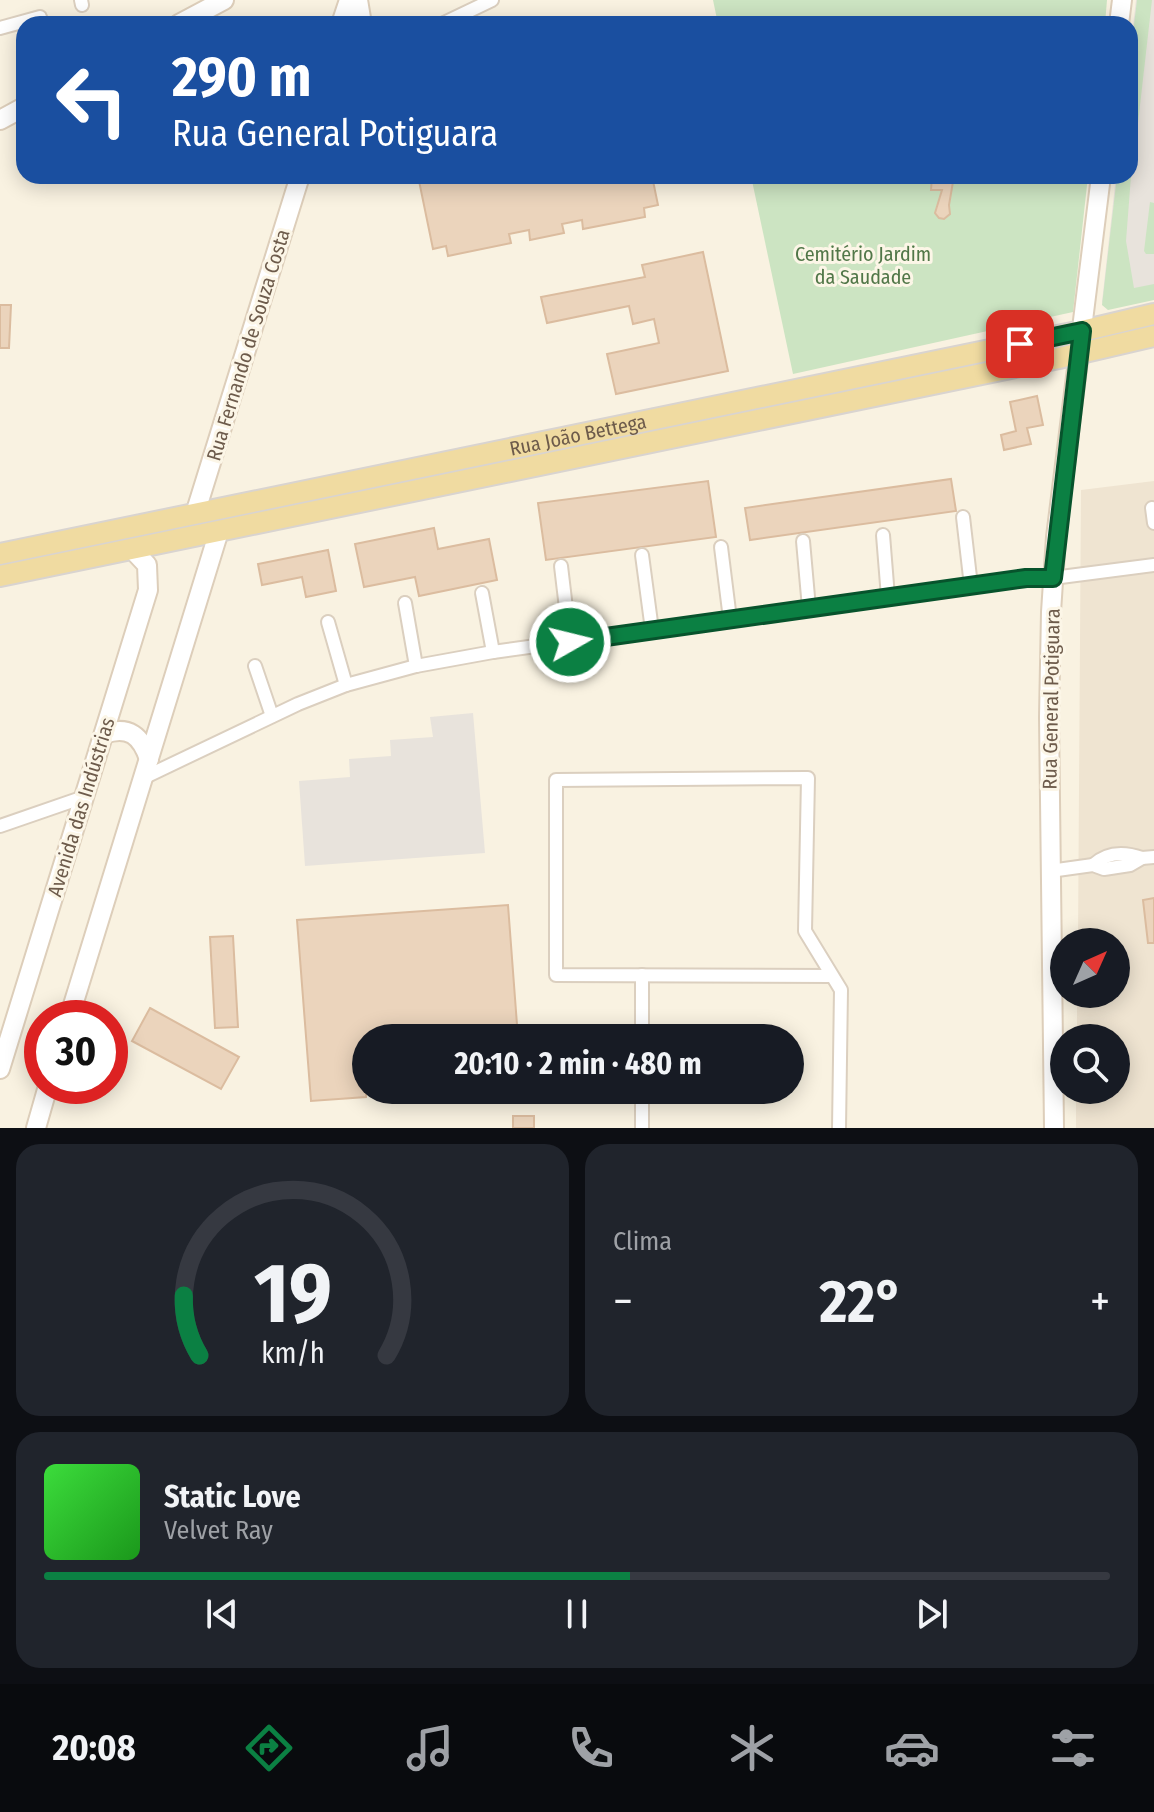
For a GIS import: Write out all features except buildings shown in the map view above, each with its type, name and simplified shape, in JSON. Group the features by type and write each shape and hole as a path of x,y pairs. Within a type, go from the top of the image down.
{"main road":[{"path":"194,16 224,0"},
{"name":"Rua Fernando de Souza Costa","path":"195,514 298,184"},
{"name":"Rua General Potiguara","path":"1054,1128 1049,717 1053,578 1100,184"},
{"name":"Rua João Bettega","path":"8,552 1154,314"},
{"name":"Rua João Bettega","path":"0,576 1154,336"},
{"path":"658,418 662,439"},
{"path":"633,423 638,444"},
{"path":"258,501 261,522"},
{"path":"75,1000 219,531"},
{"name":"Avenida das Indústrias","path":"0,1069 148,590 147,565 132,549"},
{"path":"8,552 21,572"},
{"path":"104,734 123,729 130,732 144,745 149,759"},
{"path":"36,1128 43,1104"}],"street":[{"path":"459,16 492,0"},
{"path":"1152,508 1154,523"},
{"path":"963,517 971,586"},
{"path":"883,535 888,597"},
{"path":"803,541 809,608"},
{"path":"721,547 730,619"},
{"path":"642,555 652,630"},
{"path":"143,778 272,716 346,685 416,666 493,652 1026,578 1053,578 1154,565"},
{"path":"561,566 570,642"},
{"path":"482,593 493,652"},
{"path":"405,603 416,666"},
{"path":"328,622 346,685"},
{"path":"255,666 272,716"},
{"path":"832,976 556,975 556,780 808,778 805,931 841,990 839,1128"},
{"path":"0,826 84,797"},
{"path":"1050,871 1093,865 1102,856 1128,853 1148,857"},
{"path":"642,975 642,1024"},
{"path":"642,1104 642,1128"}],"shaded area":[{"path":"1136,0 1154,0 1154,297 1107,308 1102,302 1115,184 1138,184 1138,16 1134,16"},
{"path":"1154,481 1154,1128 1076,1128 1076,1104 1130,1104 1130,1024 1077,1024 1077,1008 1130,1008 1130,928 1078,928 1081,490"},
{"path":"473,713 485,853 305,866 299,781 350,777 349,759 391,756 390,740 433,737 430,717"}],"green space":[{"path":"713,0 1107,0 1106,16 716,16"},
{"path":"1137,0 1152,0 1138,123 1138,16 1135,16"},
{"name":"Cemitério Jardim da Saudade","path":"753,184 1087,184 1073,312 793,374"},
{"path":"1116,184 1130,184 1126,241 1134,288 1154,284 1154,300 1108,310 1102,305"},
{"path":"1150,202 1154,203 1154,254 1146,254 1144,251"}],"route":[{"path":"570,642 1026,578 1053,578 1082,331 1020,344"}]}
